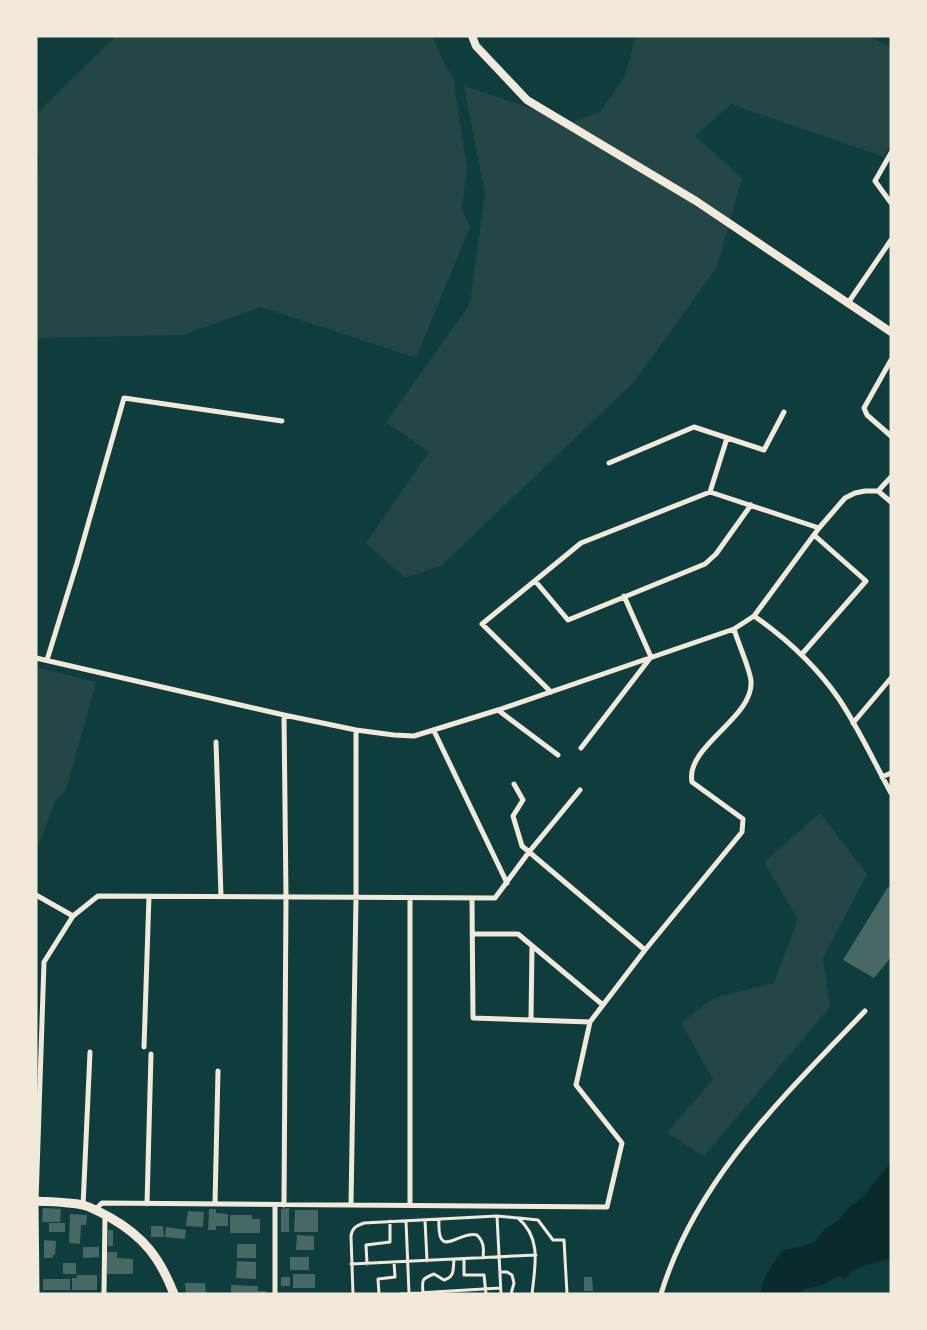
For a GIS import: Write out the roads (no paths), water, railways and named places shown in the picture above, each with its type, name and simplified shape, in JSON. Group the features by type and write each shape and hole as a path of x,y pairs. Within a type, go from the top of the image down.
{"main road":[{"path":"36,1201 67,1202 83,1206 105,1214 126,1226 142,1240 159,1262 174,1294"}],"street":[{"path":"472,36 476,46 526,100 696,201 891,332"},
{"path":"891,153 875,181 891,203"},
{"path":"848,303 891,240"},
{"path":"891,360 864,408 867,415 891,436"},
{"path":"47,660 124,398 282,421"},
{"path":"609,463 694,427 764,450 784,412"},
{"path":"710,492 727,438"},
{"path":"878,491 891,477"},
{"path":"36,658 356,730 414,736 498,710 734,630 754,616 814,535 845,498 860,492 878,491 891,502"},
{"path":"550,692 482,624 536,582 581,543 710,492 820,528"},
{"path":"536,582 568,620 705,564 716,554 751,505"},
{"path":"802,654 866,581 814,535"},
{"path":"624,596 650,657"},
{"path":"754,616 802,654 838,699 891,793"},
{"path":"96,1210 102,1204 607,1207 622,1144 576,1085 590,1022 645,950 742,832 743,819 692,782 690,773 696,760 742,707 750,692 751,681 734,630"},
{"path":"581,748 650,657"},
{"path":"853,723 891,678"},
{"path":"498,710 558,755"},
{"path":"284,715 286,897 284,1205"},
{"path":"352,1205 356,730"},
{"path":"434,731 507,883"},
{"path":"216,742 221,896"},
{"path":"882,777 891,773"},
{"path":"514,784 523,800 513,816 522,846 645,950"},
{"path":"36,1294 36,1201 44,962 73,916 98,896 495,898 529,852 580,790"},
{"path":"36,895 73,916"},
{"path":"144,1047 150,896"},
{"path":"410,898 410,1205"},
{"path":"472,899 473,1018 590,1022"},
{"path":"472,934 518,934 603,1005"},
{"path":"532,946 532,1020"},
{"path":"660,1294 670,1265 684,1236 733,1156 771,1110 865,1011"},
{"path":"83,1206 90,1052"},
{"path":"147,1204 151,1054"},
{"path":"215,1204 218,1071"},
{"path":"275,1205 275,1294"},
{"path":"104,1294 105,1214"}],"lane":[{"path":"497,1216 501,1294"},
{"path":"353,1294 351,1264 352,1230 364,1223 497,1216 538,1220 554,1240 564,1240 567,1294"},
{"path":"518,1218 530,1230 536,1255 532,1294"},
{"path":"426,1220 427,1261"},
{"path":"439,1220 440,1237 447,1243 454,1242 466,1234 477,1235 484,1246 483,1258"},
{"path":"406,1221 409,1294"},
{"path":"367,1264 366,1245 390,1242 390,1222"},
{"path":"351,1264 536,1255"},
{"path":"422,1293 422,1282 425,1278 434,1274 444,1280 453,1275 454,1259"},
{"path":"464,1259 464,1275 484,1275 486,1294"},
{"path":"379,1294 378,1279 395,1278 394,1262"},
{"path":"500,1272 512,1274 514,1282 511,1294"},
{"path":"401,1294 500,1288"}]}
